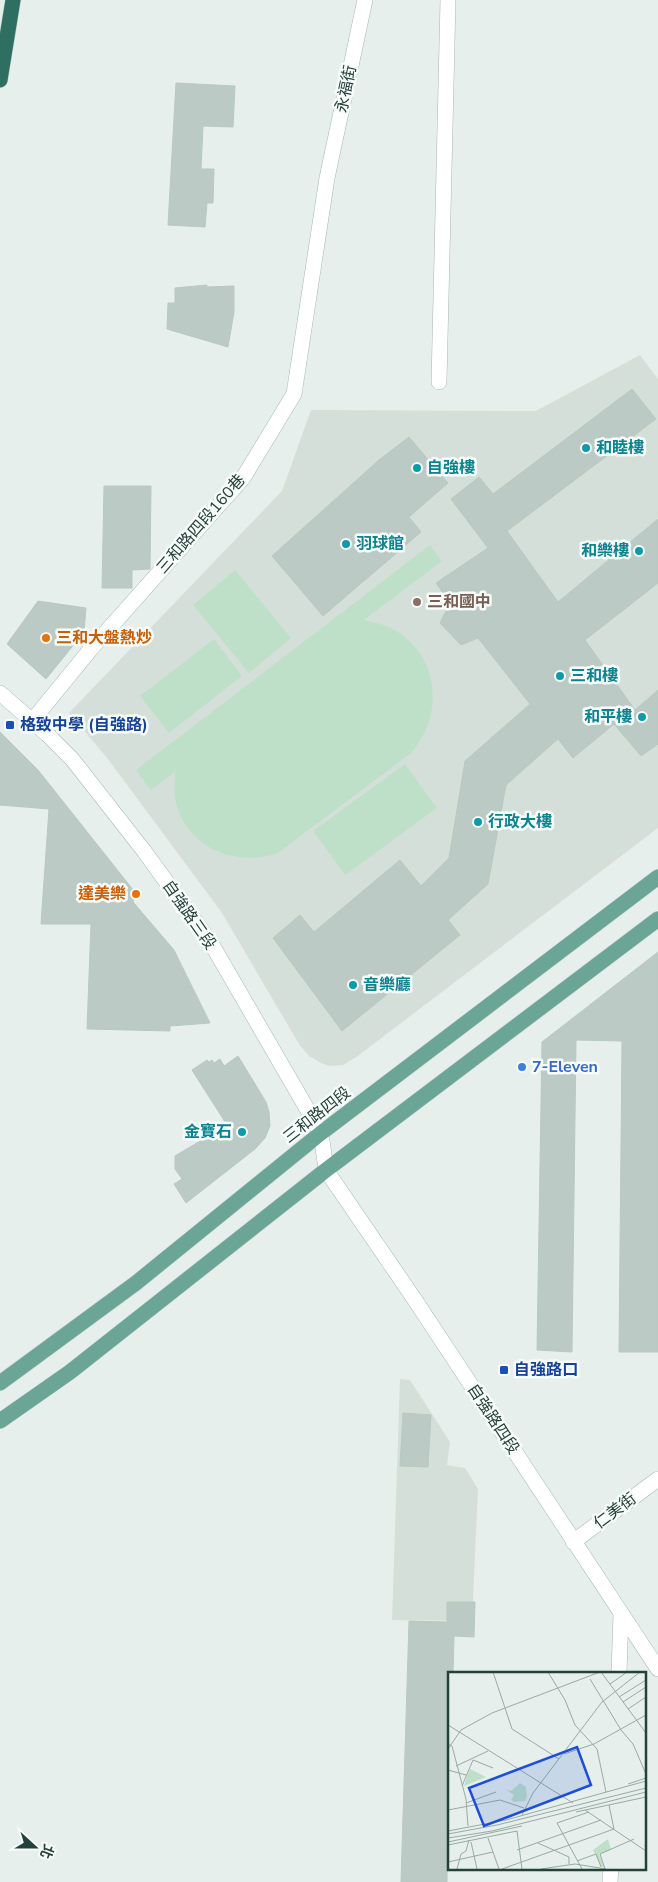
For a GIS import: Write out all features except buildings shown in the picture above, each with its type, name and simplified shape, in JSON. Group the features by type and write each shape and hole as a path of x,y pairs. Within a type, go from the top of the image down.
{"highway":[{"path":"0,80 13,0"}],"main road":[{"name":"三和路四段","path":"0,1383 136,1283 321,1133 658,877"},
{"path":"0,1421 146,1313 326,1170 658,919"}],"street":[{"name":"永福街","path":"327,178 365,0"},
{"path":"439,382 448,0"},
{"name":"三和路四段160巷","path":"32,721 90,650 243,478 294,394 327,178"},
{"name":"自強路三段","path":"0,693 72,760 144,851 210,943 321,1133 326,1170"},
{"name":"自強路四段","path":"326,1170 658,1669"},
{"name":"仁美街","path":"572,1542 658,1479"},
{"path":"619,1672 621,1614"}],"shaded area":[{"name":"三和國中","path":"640,355 658,379 658,828 355,1058 343,1065 330,1066 321,1063 309,1056 299,1044 222,913 108,759 69,713 282,491 311,410 536,411"},
{"path":"400,1379 410,1380 450,1442 447,1465 465,1468 478,1489 472,1621 392,1620"}],"green space":[{"path":"430,545 442,561 364,620 386,626 404,636 417,650 427,666 432,683 433,702 422,738 410,754 278,853 246,858 231,856 202,843 182,819 175,799 175,772 151,790 136,770"},
{"path":"235,570 291,638 249,673 193,605"},
{"path":"214,639 242,676 169,733 140,696"},
{"path":"405,764 437,808 345,875 313,831"}],"place":[{"name":"和睦樓","path":"586,448"},
{"name":"自強樓","path":"417,468"},
{"name":"羽球館","path":"346,544"},
{"name":"和樂樓","path":"639,551"},
{"name":"三和國中","path":"417,602"},
{"name":"三和大盤熱炒","path":"46,638"},
{"name":"三和樓","path":"560,676"},
{"name":"和平樓","path":"642,717"},
{"name":"格致中學 (自強路)","path":"10,725"},
{"name":"行政大樓","path":"478,822"},
{"name":"達美樂","path":"136,894"},
{"name":"音樂廳","path":"353,985"},
{"name":"7-Eleven","path":"522,1067"},
{"name":"金寶石","path":"242,1132"},
{"name":"自強路口","path":"504,1370"}]}
